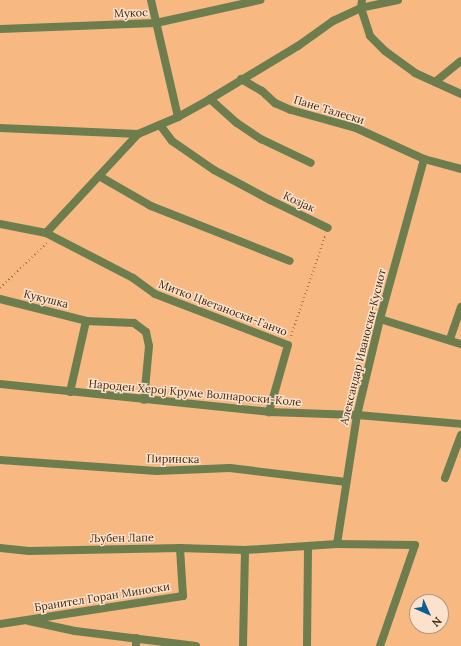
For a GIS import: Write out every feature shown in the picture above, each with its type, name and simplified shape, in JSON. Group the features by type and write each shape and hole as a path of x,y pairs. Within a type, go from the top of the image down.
{"street":[{"path":"151,0 178,117"},
{"name":"Мукос","path":"0,29 156,23 260,0"},
{"path":"46,232 138,134 178,117 210,99 298,46 333,20 361,4 398,0"},
{"path":"361,4 370,36 378,45 397,61 435,82 461,94"},
{"path":"435,82 461,61"},
{"name":"Пане Талески","path":"241,79 262,91 280,105 356,128 424,159 461,169"},
{"path":"210,99 237,123 261,139 311,163"},
{"name":"Козјак","path":"160,125 172,141 214,170 270,200 328,228"},
{"path":"0,128 138,134"},
{"name":"Александар Иваноски-Кусиот","path":"337,544 357,415 380,319 424,159"},
{"path":"98,176 151,206 290,261"},
{"name":"Митко Цветаноски-Ганчо","path":"0,224 46,232 133,278 154,294 288,345 269,412"},
{"name":"Кукушка","path":"0,299 86,321 134,323 146,332 149,346 144,400"},
{"path":"450,339 461,307"},
{"path":"380,319 450,339 461,344"},
{"path":"70,392 86,321"},
{"name":"Народен Херој Круме Волнароски-Коле","path":"0,384 269,412 357,415 461,424"},
{"path":"445,478 461,435"},
{"name":"Пиринска","path":"0,460 157,471 230,468 346,482"},
{"name":"Љубен Лапе","path":"0,548 29,551 180,548 245,550 337,544 415,545 380,646"},
{"path":"307,646 308,547"},
{"name":"Бранител Горан Миноски","path":"0,624 183,596 180,548"},
{"path":"244,646 245,550"},
{"name":"Бранител Горан Миноски","path":"26,621 136,642 196,646"}],"path":[{"path":"288,345 328,228"},
{"path":"0,288 54,237"}]}
